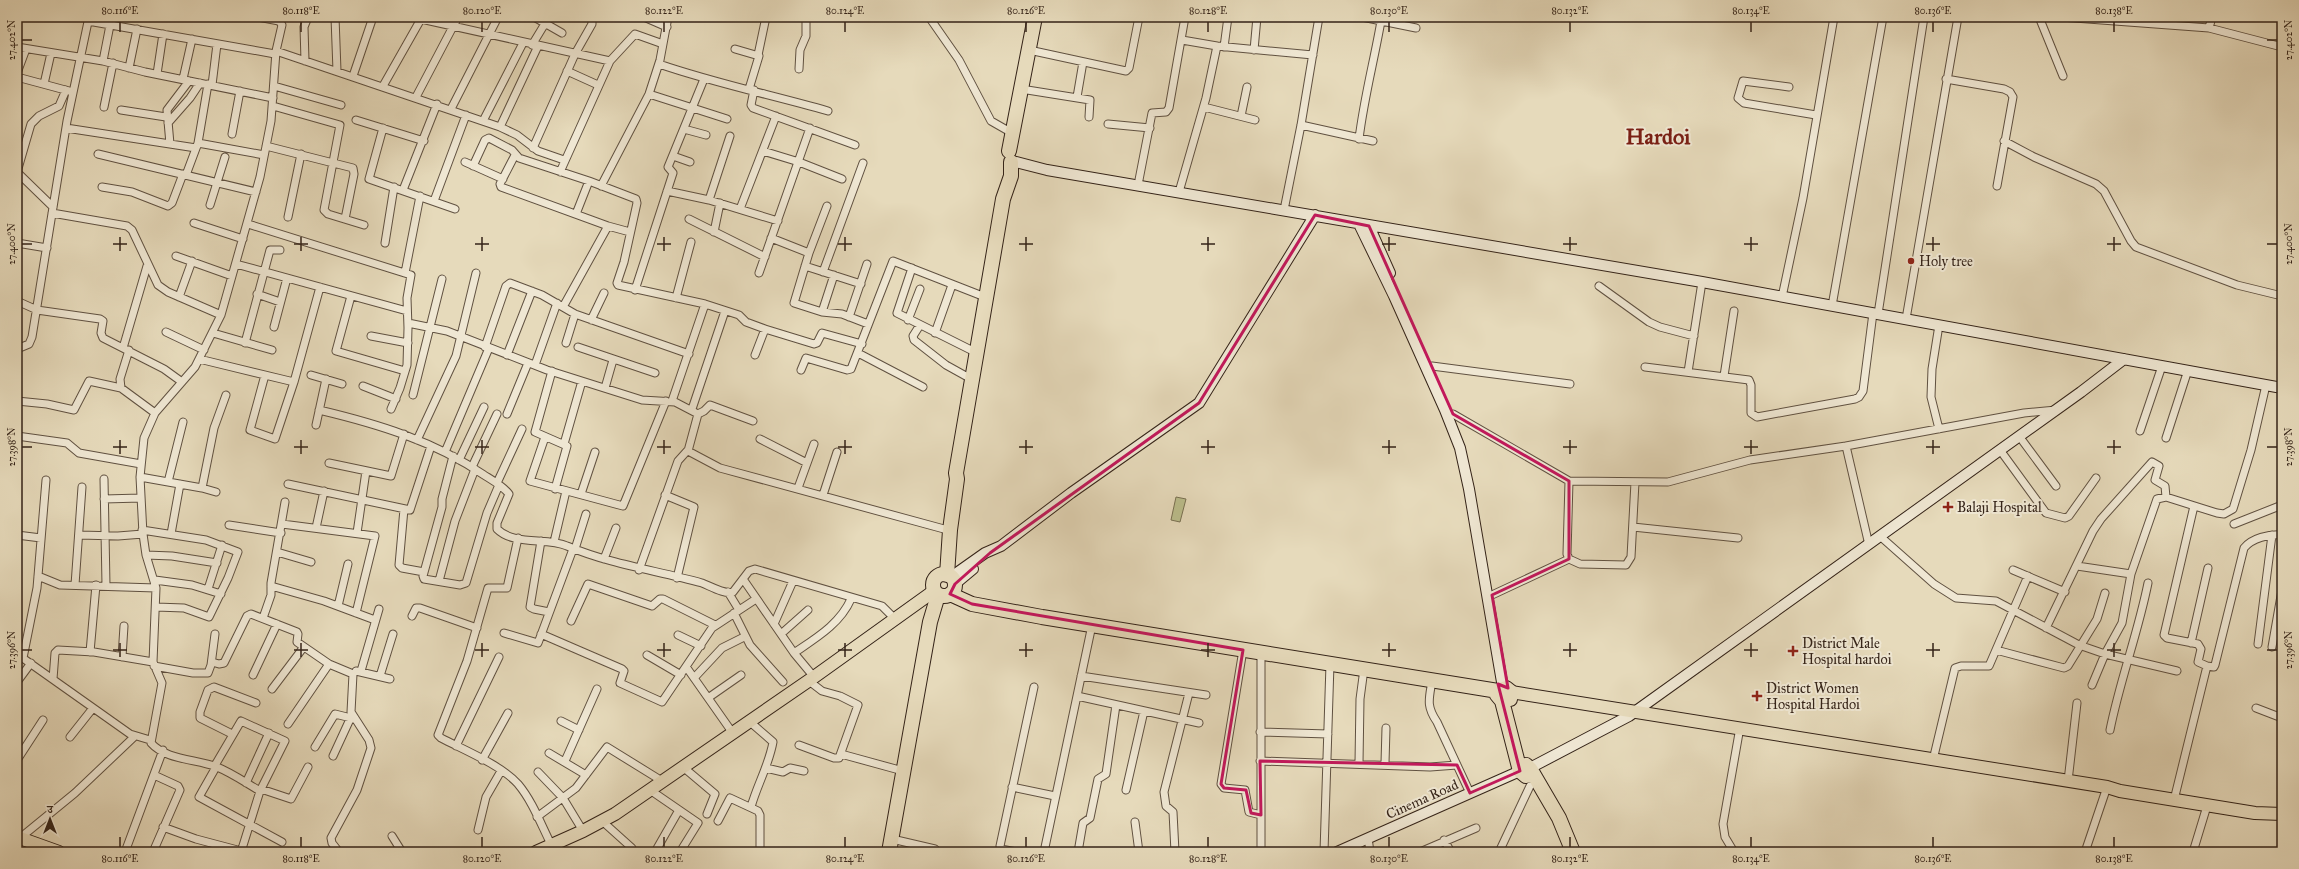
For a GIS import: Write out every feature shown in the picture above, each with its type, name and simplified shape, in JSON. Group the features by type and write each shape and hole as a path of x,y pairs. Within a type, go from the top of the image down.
{"highway":[{"path":"890,846 930,622 945,586 950,530 957,479 956,473 1004,193 1011,176 1010,158 1012,133 1035,17"},
{"path":"945,586 944,529 952,479 956,473"},
{"path":"945,586 972,604 1042,617 1505,693 1525,772 1552,821 1563,832 1573,852"}],"main road":[{"path":"536,852 553,849 583,831 602,822 945,586"},
{"path":"1505,693 2068,781 2107,790"},
{"path":"1628,713 1739,733 2207,806 2282,814"},
{"path":"21,840 59,852"}],"street":[{"path":"125,852 154,775 155,746 162,685 153,664 156,607 155,580 146,555 142,532 140,477 144,438 155,412 182,382 199,359 213,334 221,315 248,224 266,146 273,106 276,53 282,23 258,17"},
{"path":"304,61 304,27 308,17"},
{"path":"335,17 337,71"},
{"path":"353,76 373,17"},
{"path":"412,17 490,34 535,46 610,61"},
{"path":"416,97 458,17"},
{"path":"451,109 498,17"},
{"path":"534,17 547,20 562,33"},
{"path":"533,148 575,54 593,22 589,17"},
{"path":"644,17 666,27"},
{"path":"601,186 649,94 659,64 668,17"},
{"path":"766,17 758,55 759,60 751,89 751,106 855,145"},
{"path":"799,69 800,50 806,38 806,17"},
{"path":"930,17 959,60 991,120 1012,133"},
{"path":"1029,50 1127,70 1139,17"},
{"path":"1138,185 1153,113 1166,112 1169,108 1185,17"},
{"path":"1180,192 1228,17"},
{"path":"1254,50 1258,17"},
{"path":"1284,210 1301,125 1319,17"},
{"path":"1362,17 1416,28"},
{"path":"1782,297 1802,198 1834,17"},
{"path":"1832,306 1883,17"},
{"path":"1645,367 1724,376 1751,382 1751,413 1757,417 1859,397 1863,391 1924,17"},
{"path":"1906,320 1946,79 1958,17"},
{"path":"2039,17 2063,76"},
{"path":"2061,17 2114,19 2209,28 2282,47"},
{"path":"2209,28 2212,17"},
{"path":"17,349 29,344 32,340 66,128 69,91 80,57 88,19 137,30 276,53 304,61 500,126 517,135 543,154 564,160"},
{"path":"383,86 421,19"},
{"path":"500,126 547,20"},
{"path":"1359,139 1365,93 1373,63 1381,21"},
{"path":"104,61 110,25"},
{"path":"129,68 137,30"},
{"path":"157,74 164,34"},
{"path":"560,172 564,160 610,61 635,34 663,44"},
{"path":"170,144 167,120 169,105 186,80 192,39"},
{"path":"1182,40 1254,50 1312,55"},
{"path":"483,120 523,43"},
{"path":"102,187 132,192 168,206 172,203 197,145 217,44"},
{"path":"17,47 26,50 104,61 129,68 273,98"},
{"path":"735,49 758,55"},
{"path":"17,73 26,50"},
{"path":"44,84 51,53"},
{"path":"1078,98 1083,62"},
{"path":"104,107 113,63"},
{"path":"659,64 704,79 751,89 828,111"},
{"path":"567,71 598,85"},
{"path":"17,77 69,91"},
{"path":"635,290 673,172 668,168 704,79"},
{"path":"1946,79 2010,92 2013,98 1997,186"},
{"path":"1789,87 1743,81 1738,98 1744,103 1816,115"},
{"path":"167,120 190,98 200,83"},
{"path":"274,86 341,105"},
{"path":"1241,116 1247,87"},
{"path":"1021,90 1091,101 1089,117"},
{"path":"69,91 59,106 39,116 31,124 17,172 53,210 127,226 132,230 147,266 158,285 179,297 221,315"},
{"path":"232,134 240,91"},
{"path":"649,94 726,119"},
{"path":"402,190 411,165 424,141 437,104"},
{"path":"273,106 339,124 340,129 332,162 324,210 328,214 364,225"},
{"path":"1204,106 1255,120"},
{"path":"121,110 167,120"},
{"path":"434,201 466,115"},
{"path":"740,209 776,116"},
{"path":"356,120 424,141"},
{"path":"1108,124 1150,128"},
{"path":"1301,125 1373,141"},
{"path":"66,128 170,144 197,145 264,155"},
{"path":"383,128 369,178 455,209"},
{"path":"758,273 778,221 810,128"},
{"path":"684,129 706,135"},
{"path":"708,200 730,136"},
{"path":"473,166 487,138 512,150 519,158 589,181 637,200 624,262 616,283 618,285 635,290 705,304 738,315 746,322 765,329 815,344 822,333 862,344"},
{"path":"2004,141 2034,157 2096,184 2104,191 2131,242 2136,247 2237,285 2282,296"},
{"path":"266,146 332,162 354,170 345,219"},
{"path":"763,151 799,162 842,179"},
{"path":"98,154 256,192"},
{"path":"288,217 301,154"},
{"path":"515,155 500,185 503,188 608,226 630,232"},
{"path":"672,156 690,162"},
{"path":"210,205 225,157"},
{"path":"1010,158 1047,170 1702,282 2282,388"},
{"path":"465,162 503,179"},
{"path":"823,272 863,163"},
{"path":"576,214 589,181"},
{"path":"385,243 394,187"},
{"path":"667,191 720,203 778,221"},
{"path":"405,273 420,196"},
{"path":"714,232 720,203"},
{"path":"827,206 809,253 794,303 822,312 849,317 868,324"},
{"path":"945,586 985,553 990,552 1199,404 1315,215"},
{"path":"689,219 764,256"},
{"path":"194,223 243,239"},
{"path":"248,224 411,276 407,293 408,342 405,371 391,410"},
{"path":"1364,225 1432,366 1453,414 1471,469 1492,595 1505,693"},
{"path":"1364,225 1445,410 1460,448 1469,490 1505,693"},
{"path":"507,414 560,305 608,226"},
{"path":"771,238 809,253"},
{"path":"17,242 47,248"},
{"path":"676,298 682,269 691,242"},
{"path":"245,342 263,271 271,249 280,250"},
{"path":"176,256 232,276"},
{"path":"179,297 192,261"},
{"path":"800,370 806,358 850,370 862,344 892,261 985,297"},
{"path":"236,264 407,311"},
{"path":"849,317 867,264"},
{"path":"121,388 120,379 126,349 147,266"},
{"path":"805,266 861,284"},
{"path":"912,268 896,310 898,315 977,353"},
{"path":"418,440 453,364 476,273"},
{"path":"822,312 834,275"},
{"path":"274,327 287,278"},
{"path":"413,395 431,328 442,279"},
{"path":"1688,372 1702,282"},
{"path":"445,452 487,347 507,284 512,283 532,291 575,314 689,354"},
{"path":"935,333 952,285"},
{"path":"1599,286 1649,322 1660,327 1694,336"},
{"path":"265,375 250,430 274,439 277,438 294,382 320,287"},
{"path":"908,320 920,289"},
{"path":"507,355 532,291"},
{"path":"591,320 604,293"},
{"path":"257,294 280,302"},
{"path":"351,296 336,351 405,371"},
{"path":"17,301 37,310 100,319 103,321 101,333 103,338 164,369 182,382"},
{"path":"544,437 529,480 555,489 581,494 625,506 689,354 705,304"},
{"path":"692,409 725,311"},
{"path":"1724,376 1734,311"},
{"path":"566,343 575,314"},
{"path":"408,323 447,331 460,338 582,381 642,400 669,401 692,409 698,414"},
{"path":"1939,325 1932,369 1931,397 1939,429"},
{"path":"920,326 912,336 914,340 946,365 973,380"},
{"path":"755,355 765,329"},
{"path":"166,332 204,350"},
{"path":"213,334 272,350"},
{"path":"371,336 408,342"},
{"path":"578,347 655,373"},
{"path":"858,353 923,386"},
{"path":"199,359 294,382"},
{"name":"Cinema Road","path":"1337,852 1470,793 1525,772 1628,713 1869,545 2124,359"},
{"path":"605,388 613,360"},
{"path":"1432,366 1570,384"},
{"path":"2140,432 2162,366"},
{"path":"2166,438 2188,370"},
{"path":"552,371 535,430 536,434 567,446 555,489"},
{"path":"311,375 342,384"},
{"path":"316,425 326,379"},
{"path":"17,401 47,404 74,410 89,381 121,388 155,412"},
{"path":"564,444 582,381"},
{"path":"2092,685 2105,654 2122,623 2131,574 2156,502 2160,497 2166,497 2224,514 2233,509 2251,450 2266,385"},
{"path":"363,386 396,399"},
{"path":"202,488 214,428 226,395"},
{"path":"639,570 678,460 687,451 698,414 703,412 710,405 753,421"},
{"path":"484,406 456,458 442,499 442,506 424,572 424,579 462,585 466,582 487,513 522,429"},
{"path":"320,410 375,423 445,452 474,468 498,484 509,495 497,523 497,529 518,538 554,542 639,570 677,578 728,592 733,592 753,569 883,607 895,620"},
{"path":"1453,414 1569,481 1668,482 1750,460 1846,446 2036,411 2056,410"},
{"path":"439,581 455,521 474,468 497,414"},
{"path":"168,482 183,422"},
{"path":"329,464 392,475 404,434"},
{"path":"17,436 67,443 80,453 141,464"},
{"path":"2019,436 2056,486"},
{"path":"760,439 807,463"},
{"path":"798,488 814,444"},
{"path":"288,484 410,510 412,508 431,446"},
{"path":"1846,446 1869,545"},
{"path":"2000,450 2046,513 2052,516 2065,518 2069,516 2096,478"},
{"path":"687,451 729,471 798,488 944,529"},
{"path":"581,494 595,452"},
{"path":"823,495 838,452"},
{"path":"2046,628 2101,519 2152,462 2159,466 2156,481 2165,486 2166,497"},
{"path":"357,533 366,471"},
{"path":"140,477 202,488 216,492"},
{"path":"104,479 106,585"},
{"path":"46,480 38,576 20,656 134,737 215,767 261,790 291,799 308,767"},
{"path":"1569,481 1567,554 1569,559 1580,564 1626,565 1632,557 1635,482"},
{"path":"171,534 180,484"},
{"path":"75,585 82,487"},
{"path":"316,528 324,491"},
{"path":"554,542 566,491"},
{"path":"665,495 694,506 677,578"},
{"path":"104,499 141,498"},
{"path":"263,618 272,593 271,586 285,502"},
{"path":"2234,524 2282,505"},
{"path":"2194,506 2164,634 2167,638 2200,646 2198,662 2207,666 2214,667 2216,665 2244,548 2272,535 2282,535"},
{"path":"404,509 399,565 402,568 424,572"},
{"path":"504,633 537,643 574,549 586,514"},
{"path":"282,524 372,535 375,538 356,613"},
{"path":"229,525 281,532"},
{"path":"1633,526 1738,538"},
{"path":"604,559 616,528"},
{"path":"79,535 106,536 142,532 171,534 236,549 238,553 221,594 208,618 184,608 156,607"},
{"path":"17,535 41,538"},
{"path":"2258,644 2272,535"},
{"path":"1881,536 1946,594 1956,598 1996,601 2079,645 2105,654 2177,671"},
{"path":"518,538 507,588 488,588 464,672 438,733 439,737 501,771 519,785 553,849"},
{"path":"541,541 530,607 549,612"},
{"path":"208,589 222,545"},
{"path":"277,552 311,562"},
{"path":"146,555 172,556 216,563"},
{"path":"1492,595 1569,559"},
{"path":"338,606 348,564"},
{"path":"2077,566 2131,574"},
{"path":"2191,643 2208,568"},
{"path":"2013,570 2065,592"},
{"path":"38,576 56,584 96,584 156,588"},
{"path":"1932,760 1955,668 1961,666 1989,666 2028,576"},
{"path":"743,579 811,679 822,691 858,704 839,758 834,758 799,745"},
{"path":"155,580 208,589 221,594"},
{"path":"774,624 793,581"},
{"path":"2110,730 2119,687 2128,660 2148,583"},
{"path":"90,652 96,584"},
{"path":"571,621 588,584 652,606 660,599 663,599 715,625"},
{"path":"271,586 338,606 375,620"},
{"path":"2272,647 2282,590"},
{"path":"728,592 744,636 757,655 783,682"},
{"path":"1996,650 2064,668 2071,663 2079,645 2097,619 2105,593"},
{"path":"541,634 622,669 624,672 620,683 660,702 664,701 715,625 756,598"},
{"path":"794,653 834,624 846,610 851,598"},
{"path":"412,616 416,608 420,608 477,628"},
{"path":"361,671 379,609"},
{"path":"781,634 808,610"},
{"path":"212,662 219,664 224,663 248,615 252,615 263,618 298,633 296,642 329,664 353,673 361,671 390,679"},
{"path":"253,675 277,624"},
{"path":"1044,852 1092,625"},
{"path":"122,657 124,626"},
{"path":"53,680 57,650 90,652 122,657 185,672 204,673 210,671 215,634"},
{"path":"380,676 393,634"},
{"path":"678,635 701,646"},
{"path":"694,678 722,648 744,636"},
{"path":"272,688 303,648"},
{"path":"1243,650 1221,784 1224,788 1245,790 1249,812 1261,815"},
{"path":"1261,653 1261,852"},
{"path":"647,654 681,675"},
{"path":"456,746 499,657"},
{"path":"17,682 31,663"},
{"path":"288,724 329,664"},
{"path":"1324,852 1330,664"},
{"path":"2174,800 2207,666"},
{"path":"687,668 732,732"},
{"path":"1359,763 1360,706 1364,669"},
{"path":"339,852 332,844 331,838 363,775 371,746 353,718 351,709 353,673"},
{"path":"708,698 741,675"},
{"path":"1081,676 1206,695"},
{"path":"1432,681 1429,702 1430,711 1437,722 1470,793"},
{"path":"232,734 202,720 200,714 206,692 211,687 256,703"},
{"path":"1012,852 1001,849 1000,846 1034,687"},
{"path":"566,761 597,688"},
{"path":"1175,852 1173,812 1166,807 1164,792 1189,693"},
{"path":"1076,696 1199,722"},
{"path":"2068,781 2077,703"},
{"path":"1078,852 1083,823 1090,818 1098,779 1106,774 1116,705"},
{"path":"70,737 93,708"},
{"path":"2256,708 2282,718"},
{"path":"1126,790 1144,711"},
{"path":"482,760 508,713"},
{"path":"315,747 335,714 353,718"},
{"path":"333,756 353,718"},
{"path":"17,760 43,720"},
{"path":"163,827 196,839 243,851 249,825 261,790 285,741 241,721 232,734 200,798 249,825 282,842"},
{"path":"561,721 579,730"},
{"path":"749,721 773,742 766,768 759,780 751,807"},
{"path":"1386,728 1386,764"},
{"path":"1260,732 1328,734"},
{"path":"246,783 269,733"},
{"path":"1734,852 1726,837 1723,824 1739,733"},
{"path":"21,840 75,793 134,737"},
{"path":"537,817 576,788 605,749 609,747 662,781"},
{"path":"549,753 566,761 586,775"},
{"path":"841,754 903,771"},
{"path":"1260,761 1359,763 1430,767 1457,765"},
{"path":"683,767 715,794 707,814"},
{"path":"766,768 783,772 790,768 804,771"},
{"path":"478,830 486,797 501,771"},
{"path":"538,772 564,798 583,831"},
{"path":"1499,852 1525,772"},
{"path":"153,852 180,789 154,775"},
{"path":"1012,787 1055,796"},
{"path":"650,790 698,824 680,852"},
{"path":"2086,852 2107,790"},
{"path":"718,820 730,798 751,807 760,813 760,852"},
{"path":"2193,852 2207,806"},
{"path":"655,852 679,810"},
{"path":"602,822 632,848"},
{"path":"1135,822 1139,852"},
{"path":"1420,852 1444,840 1476,828"},
{"path":"392,836 402,852"},
{"path":"1368,838 1370,852"},
{"path":"1444,840 1451,852"},
{"path":"890,846 935,849"}],"highlighted area":[{"path":"1315,215 1369,226 1453,414 1569,481 1569,559 1492,595 1508,688 1498,684 1520,771 1470,793 1457,765 1260,761 1261,815 1251,813 1246,790 1224,788 1221,784 1243,650 972,604 950,594 955,584 990,553 1199,403"}],"green space":[{"path":"1176,497 1186,499 1180,522 1171,520"}],"place":[{"name":"Holy tree","path":"1911,261"},
{"name":"Balaji Hospital","path":"1948,507"},
{"name":"District Male Hospital hardoi","path":"1793,651"},
{"name":"District Women Hospital Hardoi","path":"1757,696"}],"district":[{"name":"Hardoi","path":"1658,136"}]}
